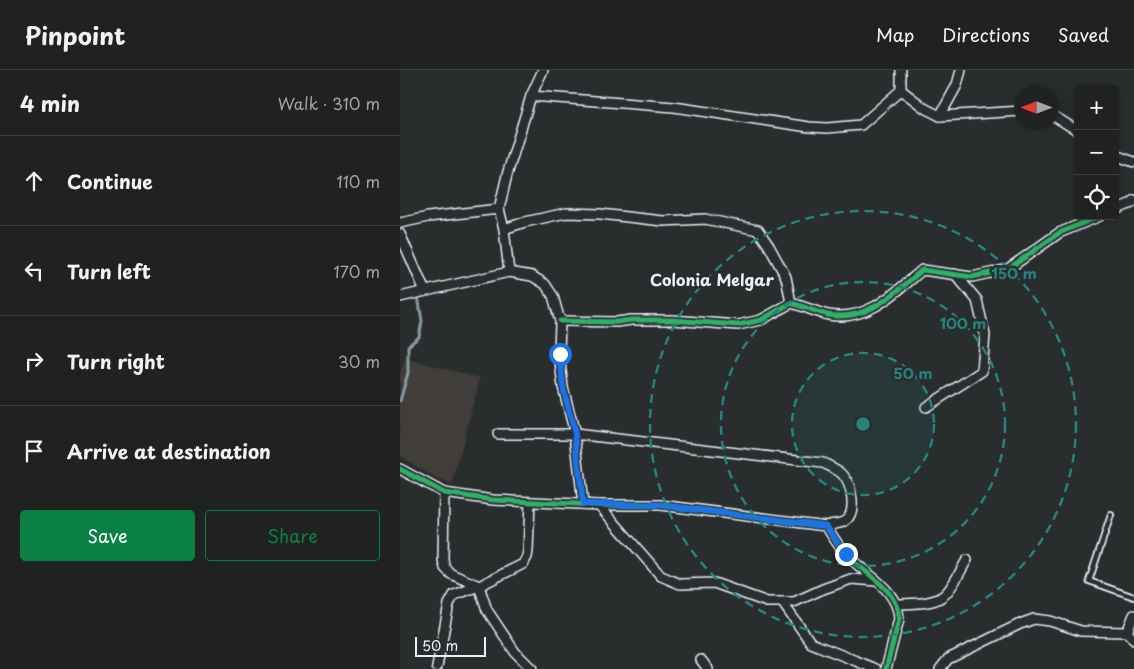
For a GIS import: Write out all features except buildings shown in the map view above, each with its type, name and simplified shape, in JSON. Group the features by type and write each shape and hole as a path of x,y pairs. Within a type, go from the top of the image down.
{"street":[{"path":"509,272 504,229 499,209 507,175 531,96 543,70"},
{"path":"531,96 674,107 808,127 827,128 861,125 901,90 901,70"},
{"path":"940,116 958,86 961,70"},
{"path":"901,90 926,109 940,116 1014,111"},
{"path":"1059,119 1076,130"},
{"path":"1119,156 1134,162"},
{"path":"1119,208 1132,203 1134,200"},
{"path":"400,223 428,217 499,209"},
{"path":"504,229 525,222 566,213 600,214 663,221 705,219 758,230 786,277 791,303"},
{"path":"560,321 617,322 672,320 738,325 761,320 791,303 829,315 857,314 883,302 922,270 972,277 1008,269 1059,233 1090,220"},
{"path":"400,234 424,291"},
{"path":"400,298 509,272 532,276 545,284 553,296 560,321 563,387 575,434 583,504"},
{"path":"926,407 982,371 985,335 977,300 955,274"},
{"path":"400,469 444,493 493,500 599,505 660,505 826,526 845,521 851,513 852,500 850,490 843,475 823,463 575,434 498,434"},
{"path":"444,493 443,560 445,568 451,574 478,586 487,610 515,652 532,669"},
{"path":"437,667 451,599 454,595 478,586 523,564 528,550 530,502"},
{"path":"599,505 661,576 680,584 714,583 767,602 794,602 851,579 877,581"},
{"path":"826,526 846,554 877,581 899,610 899,619 886,669"},
{"path":"896,604 933,601 944,596 949,591 967,560"},
{"path":"782,602 811,643 876,669"},
{"path":"1127,632 1134,615"},
{"path":"940,669 948,659 1034,619 1050,620 1081,631 1127,632 1134,640"},
{"path":"701,660 708,669"}],"lane":[{"path":"1111,515 1089,581 1134,597"}],"shaded area":[{"path":"405,358 480,378 452,485 435,478 400,456 400,374"}],"waterway":[{"path":"400,401 408,373 408,346 419,337 422,321 415,277"}],"cycle path":[{"path":"560,321 617,322 672,320 738,325 761,320 791,303 828,315 842,316 855,314 880,304 922,270 972,277 1008,269 1059,233 1090,220"},
{"path":"400,469 444,493 493,500 599,505 660,505 826,526 846,554 887,590 897,608 899,619 886,669"}],"district":[{"name":"Colonia Melgar","path":"712,279"}],"route":[{"path":"560,354 563,387 575,434 583,504 660,505 826,526 846,554"}]}
